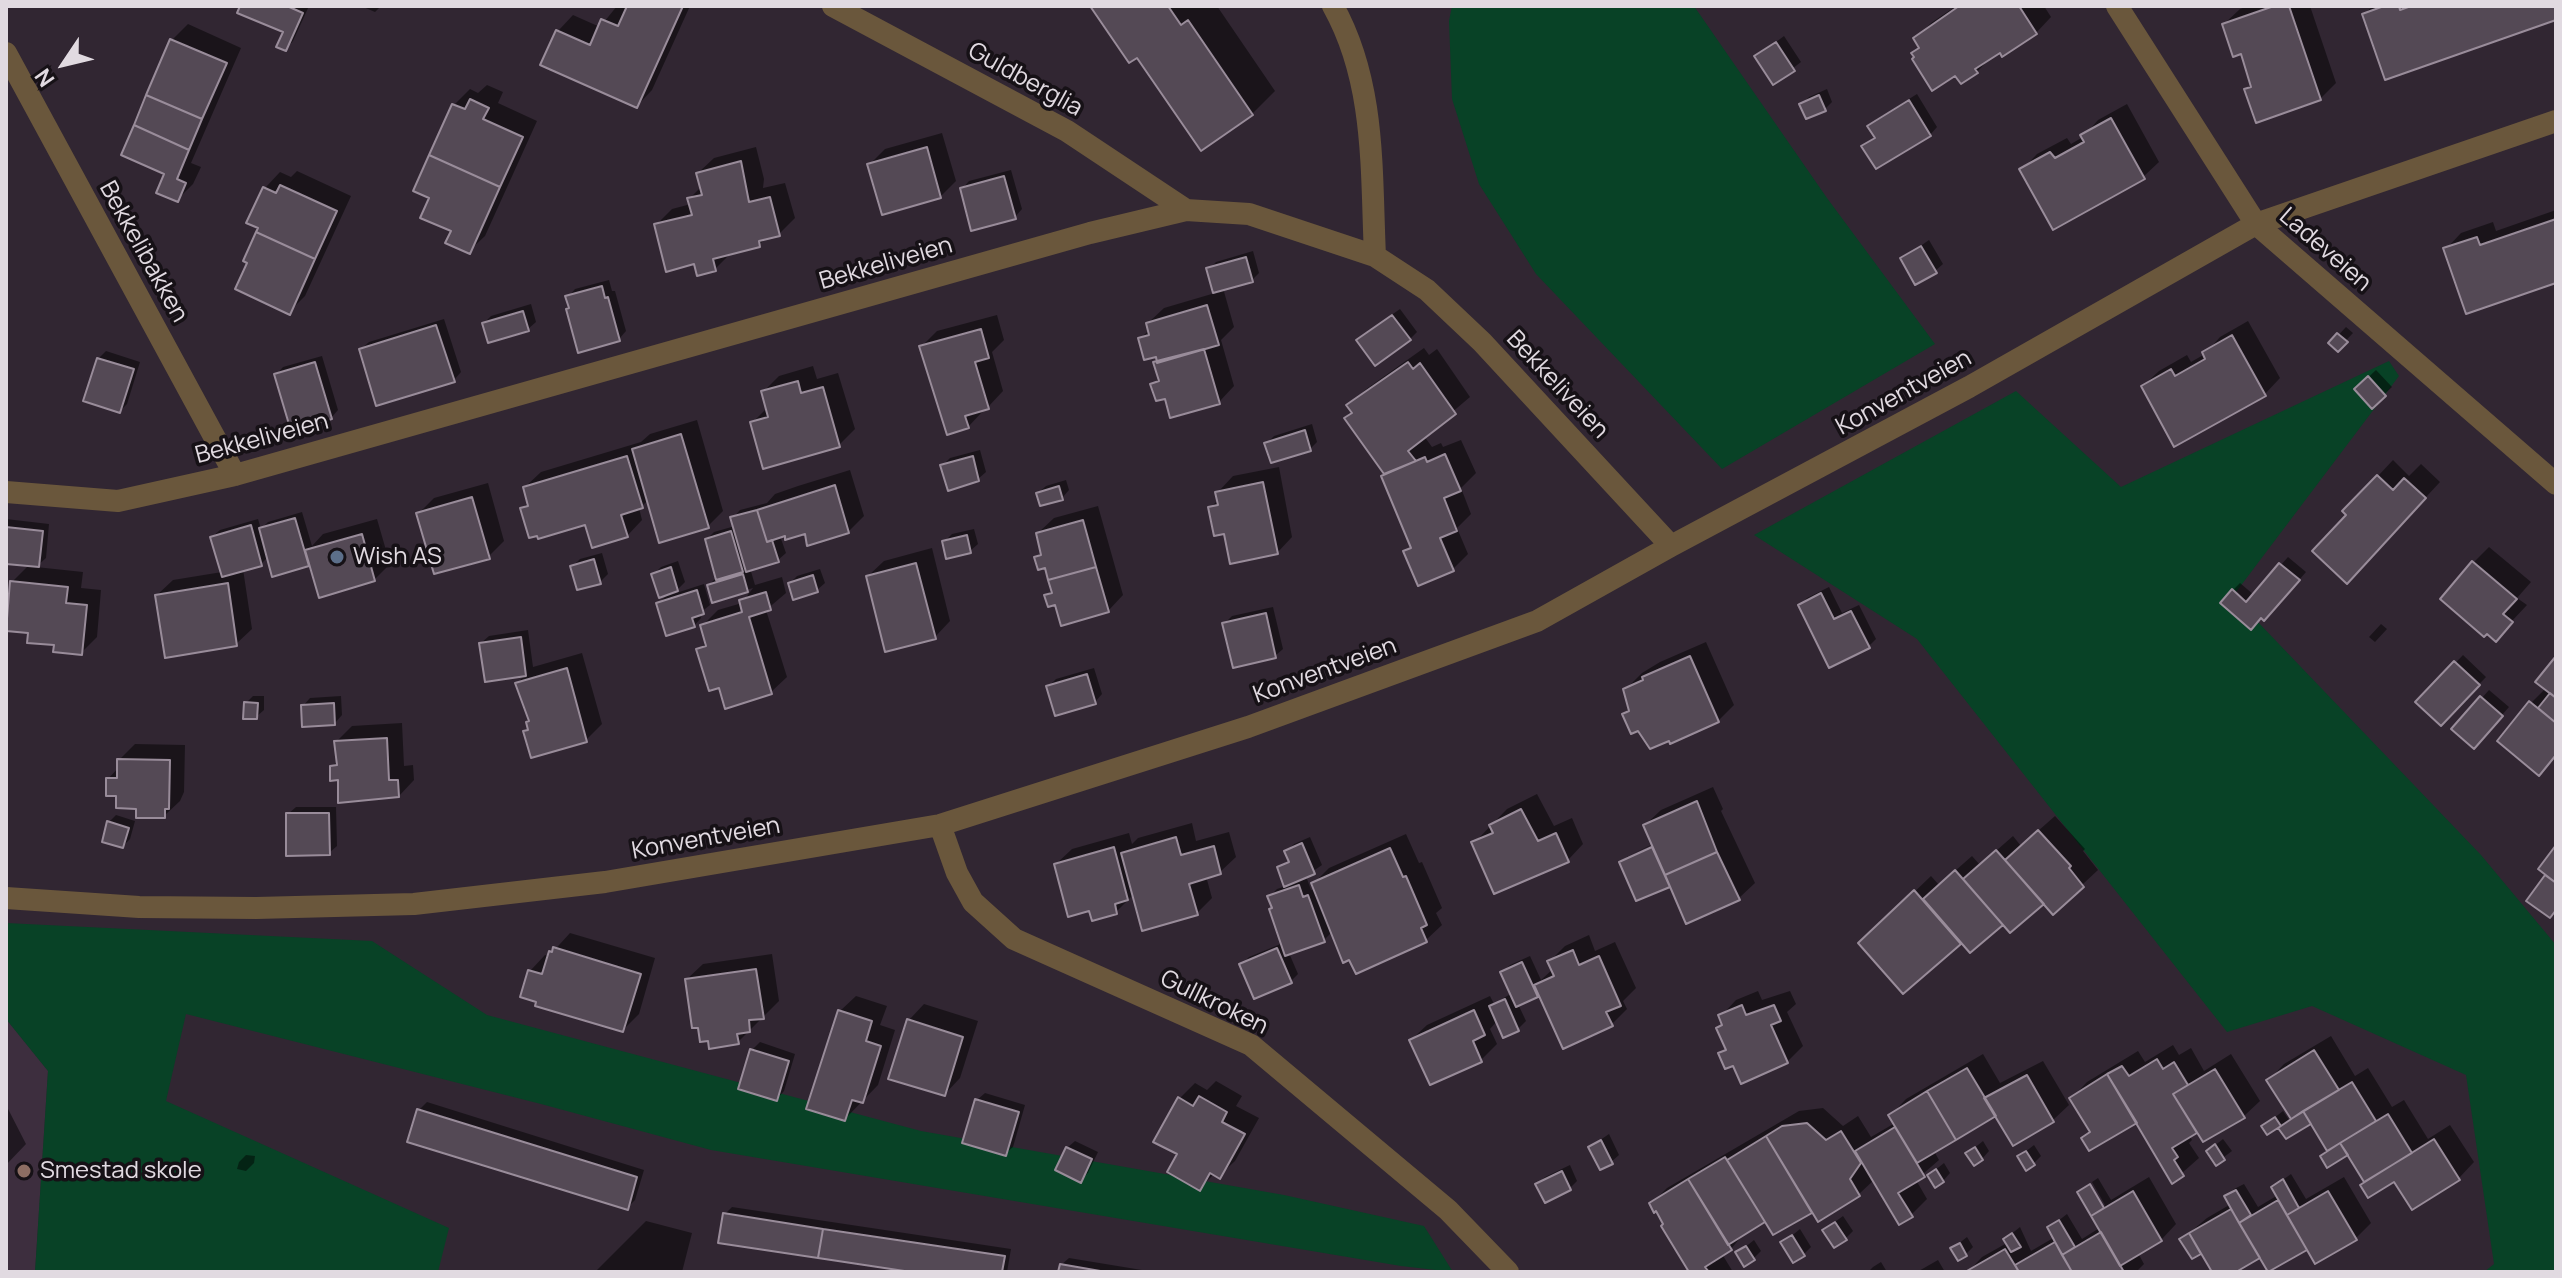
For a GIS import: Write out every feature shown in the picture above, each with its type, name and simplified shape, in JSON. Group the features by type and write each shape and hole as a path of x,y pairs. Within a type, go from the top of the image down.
{"street":[{"name":"Guldberglia","path":"833,6 1067,131 1186,210"},
{"path":"1333,6 1361,75 1369,121 1375,256"},
{"name":"Ladeveien","path":"2117,6 2256,224 2556,484"},
{"name":"Bekkelibakken","path":"6,53 235,475"},
{"name":"Konventveien","path":"6,898 139,907 284,908 414,904 605,882 940,825 1248,727 1537,621 1969,387 2256,224 2556,121"},
{"name":"Bekkeliveien","path":"6,492 118,501 235,475 1090,233 1186,210 1249,214 1375,256 1427,290 1482,342 1671,546"},
{"name":"Gullkroken","path":"940,825 957,873 973,902 1014,939 1251,1045 1448,1210 1508,1272"}],"shaded area":[{"name":"Smestad skole","path":"6,1019 48,1071 35,1272 6,1272"}],"green space":[{"path":"1452,6 1694,6 1827,198 1935,344 1722,469 1536,274 1479,184 1452,99 1449,21"},
{"path":"2389,361 2399,376 2233,596 2481,855 2556,945 2556,1272 2484,1272 2494,1264 2466,1075 2312,1006 2227,1032 1917,639 1754,535 2016,391 2121,487"},
{"path":"6,923 372,941 487,1015 921,1131 1284,1195 1424,1226 1453,1272 1401,1266 711,1150 186,1014 166,1101 449,1228 438,1272 35,1272 48,1071 6,1019"}],"building":[{"path":"240,6 287,6 303,13 286,51 276,47 283,32 237,13"},
{"path":"627,6 683,6 637,108 540,65 556,30 590,45 601,19 618,26"},
{"path":"1090,6 1168,6 1181,25 1188,20 1253,115 1201,151 1137,58 1129,63"},
{"path":"1959,6 2019,6 2037,34 2002,57 2000,53 1975,69 1978,73 1961,84 1955,76 1932,91 1912,59 1911,53 1919,48 1913,38"},
{"path":"2274,6 2289,6 2321,100 2256,123 2244,89 2251,87 2241,54 2233,57 2222,24"},
{"path":"2384,6 2399,6 2400,10 2411,6 2556,6 2556,20 2385,80 2362,14"},
{"path":"170,39 227,63 202,119 146,95"},
{"path":"1776,42 1795,71 1773,85 1754,56"},
{"path":"146,95 202,119 189,150 134,125"},
{"path":"1819,95 1826,111 1806,119 1799,104"},
{"path":"470,99 489,108 483,119 523,137 500,187 429,155 452,104 465,109"},
{"path":"1909,100 1931,136 1876,169 1861,146 1875,138 1867,126"},
{"path":"2111,118 2145,179 2053,230 2019,169 2050,152 2055,158 2084,142 2080,135"},
{"path":"134,125 189,150 177,179 186,183 178,202 156,193 164,174 121,155"},
{"path":"927,147 941,198 882,215 867,164"},
{"path":"429,155 500,187 470,254 445,243 451,231 420,218 429,198 413,191"},
{"path":"741,161 749,202 770,197 780,236 759,241 760,247 713,259 716,271 697,276 694,264 666,272 654,224 692,215 687,198 702,195 696,173"},
{"path":"1004,176 1016,219 971,231 960,188"},
{"path":"280,185 337,211 315,259 256,232 258,228 246,223 263,187 276,193"},
{"path":"2556,219 2556,283 2466,314 2443,248 2477,237 2480,245"},
{"path":"256,232 315,259 290,315 235,289"},
{"path":"1921,246 1937,273 1915,285 1900,258"},
{"path":"1246,257 1253,282 1213,293 1206,268"},
{"path":"602,286 620,341 578,353 565,296"},
{"path":"1207,305 1219,345 1157,363 1156,357 1144,360 1138,338 1149,335 1146,323"},
{"path":"523,311 529,331 488,343 482,323"},
{"path":"1392,315 1411,340 1375,366 1356,340"},
{"path":"436,325 455,382 376,406 359,349"},
{"path":"981,329 989,358 975,362 989,409 965,416 969,428 947,435 919,346"},
{"path":"2337,333 2348,342 2338,352 2328,343"},
{"path":"2232,335 2266,396 2174,447 2141,386 2171,369 2175,376 2205,359 2202,352"},
{"path":"1204,349 1220,404 1170,418 1165,399 1156,401 1150,384 1159,381 1153,362"},
{"path":"97,358 134,369 120,413 83,401"},
{"path":"315,362 332,419 291,431 274,374"},
{"path":"1408,362 1413,369 1420,363 1456,414 1408,451 1416,461 1384,474 1344,418 1352,413 1346,405"},
{"path":"2368,376 2386,396 2372,409 2354,389"},
{"path":"798,381 801,393 823,387 840,447 763,469 750,422 768,417 761,391"},
{"path":"1305,430 1311,451 1271,463 1264,443"},
{"path":"681,434 709,528 659,543 632,449"},
{"path":"1445,454 1461,491 1444,498 1457,531 1440,538 1454,571 1418,586 1403,551 1411,548 1381,476 1425,457 1427,462"},
{"path":"627,456 643,508 621,515 628,537 592,548 585,525 538,539 537,536 529,538 520,508 528,506 523,487"},
{"path":"973,456 979,481 948,491 940,465"},
{"path":"2377,475 2393,490 2404,478 2426,498 2347,584 2312,551 2346,515 2342,511"},
{"path":"1263,482 1278,554 1230,564 1224,534 1214,536 1208,507 1218,505 1215,492"},
{"path":"835,485 849,533 807,546 805,534 767,542 757,510"},
{"path":"1059,486 1063,500 1040,506 1036,493"},
{"path":"472,497 490,559 434,574 416,513"},
{"path":"757,510 767,542 772,540 779,562 746,572 730,517"},
{"path":"295,518 309,566 272,577 259,528"},
{"path":"1083,520 1096,567 1048,580 1045,568 1038,570 1034,557 1041,555 1036,533"},
{"path":"251,525 262,566 222,577 210,537"},
{"path":"6,527 43,531 39,567 6,564"},
{"path":"731,531 743,572 716,580 705,539"},
{"path":"362,534 375,581 319,598 305,550"},
{"path":"967,535 971,553 946,559 942,541"},
{"path":"594,559 601,584 577,590 570,566"},
{"path":"2472,561 2517,599 2503,614 2513,622 2496,642 2487,634 2484,637 2440,599"},
{"path":"916,563 936,639 885,652 866,576"},
{"path":"2279,563 2300,580 2264,621 2261,618 2251,630 2220,603 2232,589 2246,602"},
{"path":"671,567 678,591 659,598 651,574"},
{"path":"1096,567 1109,612 1061,626 1055,605 1048,607 1044,595 1052,593 1048,580"},
{"path":"743,574 748,592 712,603 707,585"},
{"path":"813,575 818,592 793,600 788,583"},
{"path":"10,581 68,587 66,603 87,605 82,655 53,652 54,645 27,643 28,633 6,631"},
{"path":"228,583 237,646 165,658 155,595"},
{"path":"697,590 704,614 692,618 695,627 666,636 656,603"},
{"path":"766,592 771,610 749,617 772,694 725,709 719,688 709,691 696,649 706,646 700,625 742,612 739,600"},
{"path":"1821,593 1834,619 1851,611 1870,648 1829,668 1798,605"},
{"path":"1266,613 1276,658 1233,668 1222,623"},
{"path":"521,637 526,676 485,682 479,643"},
{"path":"1690,656 1719,722 1670,744 1669,741 1650,749 1638,731 1631,734 1622,714 1629,711 1623,689"},
{"path":"2556,656 2556,698 2535,682"},
{"path":"2454,661 2480,685 2441,726 2415,702"},
{"path":"567,668 587,742 531,758 523,731 528,730 526,722 529,721 515,683"},
{"path":"1087,674 1096,704 1055,716 1046,686"},
{"path":"2550,693 2556,698 2556,723 2538,708"},
{"path":"2480,696 2503,716 2474,749 2451,729"},
{"path":"2529,701 2556,723 2556,755 2539,776 2497,741"},
{"path":"244,702 258,703 257,719 243,719"},
{"path":"334,703 335,725 302,727 301,705"},
{"path":"387,738 389,780 398,780 399,797 338,803 338,780 330,781 330,766 337,765 334,741"},
{"path":"117,759 170,760 169,809 165,809 165,818 136,818 136,809 116,808 116,796 106,796 106,778 117,778"},
{"path":"1697,801 1717,852 1665,875 1643,825"},
{"path":"1521,809 1538,841 1556,833 1569,862 1494,894 1471,842 1493,833 1489,825"},
{"path":"286,813 329,813 330,855 286,856"},
{"path":"107,821 129,828 123,848 102,842"},
{"path":"2038,830 2071,866 2069,868 2084,887 2053,915 2005,860"},
{"path":"1176,837 1181,855 1214,846 1221,874 1189,884 1198,915 1142,931 1121,853"},
{"path":"1302,843 1315,874 1284,887 1277,867 1289,862 1284,851"},
{"path":"2556,845 2556,883 2538,869"},
{"path":"1114,847 1128,900 1115,904 1117,914 1092,921 1089,911 1068,917 1054,864"},
{"path":"1652,847 1670,887 1636,901 1619,862"},
{"path":"1390,848 1427,925 1421,928 1427,942 1356,974 1349,960 1343,963 1311,883"},
{"path":"1996,850 2044,904 2010,933 1963,879"},
{"path":"1717,852 1740,900 1686,924 1665,875"},
{"path":"1955,870 2003,925 1970,953 1923,899"},
{"path":"2545,875 2556,883 2556,910 2550,918 2526,901"},
{"path":"1299,885 1303,897 1308,895 1325,942 1285,956 1267,896"},
{"path":"1914,890 1961,944 1903,994 1858,943"},
{"path":"553,947 641,974 623,1032 535,1006 536,1002 520,997 528,970 542,974"},
{"path":"1277,948 1292,983 1254,999 1239,964"},
{"path":"1573,950 1579,965 1599,956 1621,1006 1606,1012 1613,1026 1563,1049 1534,985 1554,976 1547,961"},
{"path":"1522,962 1538,997 1516,1007 1500,972"},
{"path":"756,969 764,1019 749,1020 750,1032 737,1034 739,1044 709,1049 708,1041 700,1042 698,1028 692,1028 685,979"},
{"path":"1505,999 1519,1031 1503,1038 1489,1006"},
{"path":"1742,1005 1746,1015 1774,1005 1781,1021 1771,1025 1788,1063 1741,1084 1733,1066 1725,1069 1718,1053 1726,1050 1716,1028 1722,1025 1718,1015"},
{"path":"838,1010 872,1021 866,1041 881,1046 863,1103 852,1100 845,1121 806,1109"},
{"path":"1474,1010 1485,1035 1473,1041 1482,1062 1430,1085 1409,1040"},
{"path":"907,1019 963,1037 945,1096 888,1079"},
{"path":"750,1049 789,1061 777,1101 738,1089"},
{"path":"2314,1050 2339,1090 2291,1119 2266,1080"},
{"path":"2157,1059 2163,1069 2174,1062 2188,1085 2173,1094 2197,1133 2172,1148 2178,1157 2174,1160 2184,1176 2172,1184 2107,1074 2122,1066 2129,1076"},
{"path":"1967,1068 1996,1116 1956,1140 1927,1091"},
{"path":"2215,1069 2245,1118 2203,1142 2173,1094"},
{"path":"2107,1074 2137,1123 2089,1151 2081,1138 2090,1132 2069,1098"},
{"path":"2027,1075 2054,1122 2013,1146 1984,1098"},
{"path":"2352,1082 2376,1121 2327,1151 2303,1111"},
{"path":"1927,1091 1956,1140 1917,1163 1888,1115"},
{"path":"1199,1096 1227,1112 1222,1122 1245,1134 1220,1179 1210,1173 1200,1191 1167,1172 1177,1154 1153,1142 1178,1097 1193,1106"},
{"path":"975,1099 1019,1112 1006,1156 962,1143"},
{"path":"417,1109 637,1177 628,1210 407,1142"},
{"path":"2303,1111 2311,1124 2286,1139 2278,1128"},
{"path":"2388,1114 2412,1153 2364,1182 2340,1143"},
{"path":"2275,1117 2281,1126 2267,1135 2261,1126"},
{"path":"1807,1123 1826,1140 1841,1131 1861,1163 1850,1179 1860,1196 1818,1222 1766,1136 1782,1126"},
{"path":"1895,1127 1925,1177 1898,1193 1913,1217 1899,1225 1855,1151"},
{"path":"1766,1136 1812,1213 1773,1235 1727,1160"},
{"path":"2434,1139 2460,1180 2412,1210 2394,1182 2368,1198 2360,1185"},
{"path":"1601,1140 1613,1164 1600,1170 1588,1147"},
{"path":"2340,1143 2348,1155 2327,1168 2320,1156"},
{"path":"2215,1144 2225,1160 2216,1166 2206,1151"},
{"path":"1066,1147 1092,1159 1081,1183 1055,1170"},
{"path":"1975,1147 1983,1160 1974,1166 1965,1153"},
{"path":"2026,1151 2035,1165 2026,1171 2017,1156"},
{"path":"1725,1157 1765,1222 1728,1245 1688,1179"},
{"path":"1936,1169 1944,1182 1935,1188 1927,1175"},
{"path":"1562,1171 1571,1190 1545,1203 1535,1184"},
{"path":"1688,1179 1732,1250 1705,1267 1709,1272 1689,1272 1649,1203"},
{"path":"2283,1179 2299,1208 2287,1215 2271,1187"},
{"path":"2090,1184 2104,1208 2091,1216 2077,1192"},
{"path":"2236,1190 2251,1215 2239,1223 2224,1196"},
{"path":"2133,1191 2162,1241 2120,1266 2091,1216"},
{"path":"2328,1191 2357,1240 2315,1264 2287,1215"},
{"path":"2278,1200 2307,1250 2268,1272 2239,1223"},
{"path":"2231,1209 2260,1258 2236,1272 2212,1272 2189,1233"},
{"path":"723,1213 823,1229 818,1258 718,1243"},
{"path":"2059,1220 2075,1247 2062,1255 2047,1227"},
{"path":"1835,1222 1847,1240 1834,1248 1822,1230"},
{"path":"823,1229 1005,1256 1002,1272 911,1272 818,1258"},
{"path":"2101,1232 2124,1272 2072,1272 2062,1255"},
{"path":"2012,1233 2021,1247 2011,1252 2003,1239"},
{"path":"2189,1233 2201,1254 2192,1259 2179,1239"},
{"path":"1792,1235 1805,1256 1793,1263 1780,1242"},
{"path":"2055,1242 2072,1272 2019,1272 2015,1265"},
{"path":"1960,1243 1967,1256 1958,1261 1950,1248"},
{"path":"1746,1246 1755,1260 1744,1267 1735,1252"},
{"path":"2005,1249 2019,1272 1965,1272"},
{"path":"1060,1264 1106,1272 1058,1272"}],"place":[{"name":"Wish AS","path":"337,557"},
{"name":"Smestad skole","path":"24,1171"}]}
